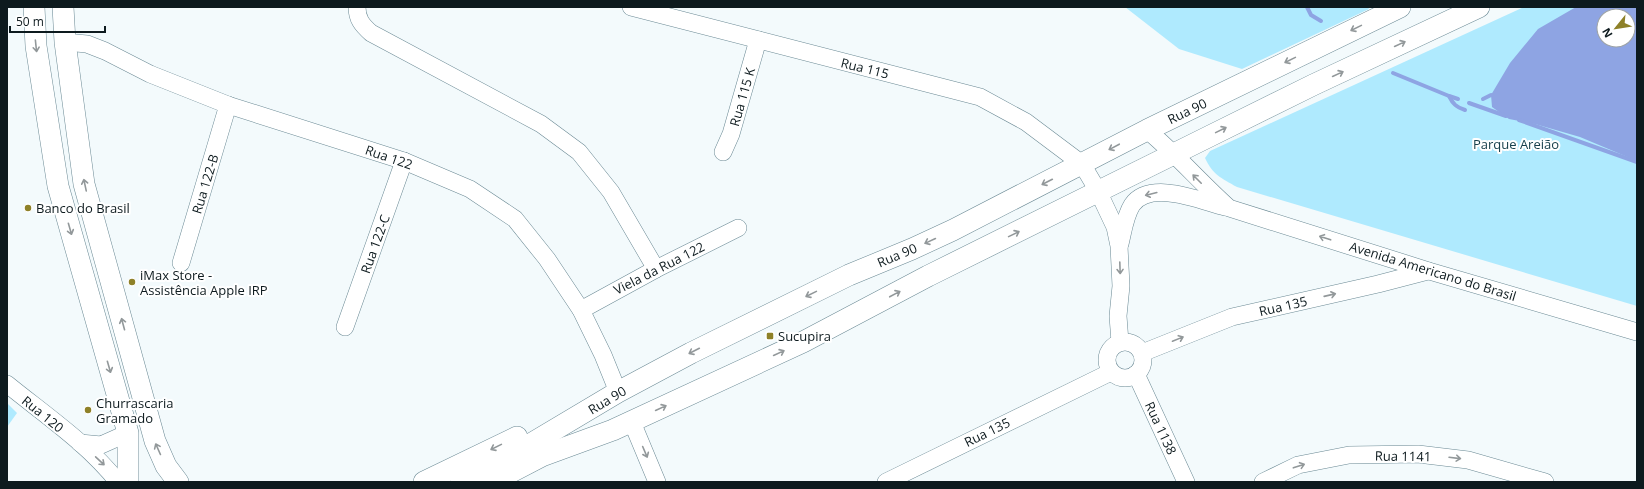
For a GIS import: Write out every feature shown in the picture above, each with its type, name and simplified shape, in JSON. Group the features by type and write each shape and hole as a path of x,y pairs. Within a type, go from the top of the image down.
{"main road":[{"path":"34,7 36,46 58,186 128,433 128,482"},
{"path":"63,7 65,42 84,184 155,440 166,466 178,482"},
{"name":"Rua 90","path":"461,482 502,461 572,421 618,392 692,352 849,275 912,250 1146,130 1400,7"},
{"name":"Rua 90","path":"492,482 542,456 632,422 803,342 928,276 1098,191 1479,7"},
{"path":"424,482 522,435 572,421"},
{"path":"515,482 613,430"}],"street":[{"path":"357,7 358,17 363,26 371,33 541,124 579,152 611,192 656,269"},
{"name":"Rua 115","path":"631,7 980,97 1026,122 1082,164"},
{"name":"Rua 115 K","path":"723,152 731,134 758,40"},
{"name":"Rua 122","path":"65,42 87,44 150,74 228,105 404,161 470,189 515,219 547,259 581,310 603,355 618,392"},
{"name":"Rua 122-B","path":"181,263 228,105"},
{"name":"Avenida Americano do Brasil","path":"1146,130 1162,143 1204,186 1230,208"},
{"name":"Rua 122-C","path":"345,327 404,161"},
{"path":"1082,164 1098,191 1115,227 1119,246 1120,286 1118,323 1120,342"},
{"name":"Avenida Americano do Brasil","path":"1119,246 1132,205 1141,197 1152,192 1165,192 1230,208 1429,271 1637,332"},
{"name":"Viela da Rua 122","path":"581,310 656,269 738,228"},
{"name":"Rua 135","path":"1142,353 1232,317 1429,271"},
{"path":"1127,341 1134,343 1142,353 1143,359 1140,370 1136,374 1124,378 1118,377 1111,372 1107,364 1106,356 1114,345 1120,342 1127,341"},
{"name":"Rua 135","path":"886,482 1111,372"},
{"name":"Rua 1138","path":"1136,374 1186,482"},
{"name":"Rua 120","path":"7,384 80,443 118,482"},
{"path":"632,422 658,482"},
{"path":"80,443 102,445 128,433"},
{"name":"Rua 1141","path":"1263,482 1298,465 1349,455 1418,454 1468,460 1545,482"}],"green space":[{"path":"1125,7 1368,7 1369,9 1242,69 1179,49"},
{"name":"Parque Areião","path":"1524,7 1637,7 1637,306 1237,187 1214,172 1205,158 1210,151"},
{"path":"7,403 17,413 7,427"}],"water":[{"path":"1576,7 1637,7 1637,161 1580,137 1535,124 1509,119 1492,107 1491,95 1510,63 1538,29"}],"waterway":[{"path":"1307,7 1311,15 1321,21"},
{"path":"1393,73 1449,96 1455,105 1465,110"},
{"path":"1483,99 1491,95"},
{"path":"1449,96 1458,99"},
{"path":"1469,103 1506,116"},
{"path":"1519,120 1637,162"}],"place":[{"name":"Banco do Brasil","path":"28,208"},
{"name":"iMax Store - Assistência Apple IRP","path":"132,282"},
{"name":"Sucupira","path":"770,336"},
{"name":"Churrascaria Gramado","path":"88,410"}]}
